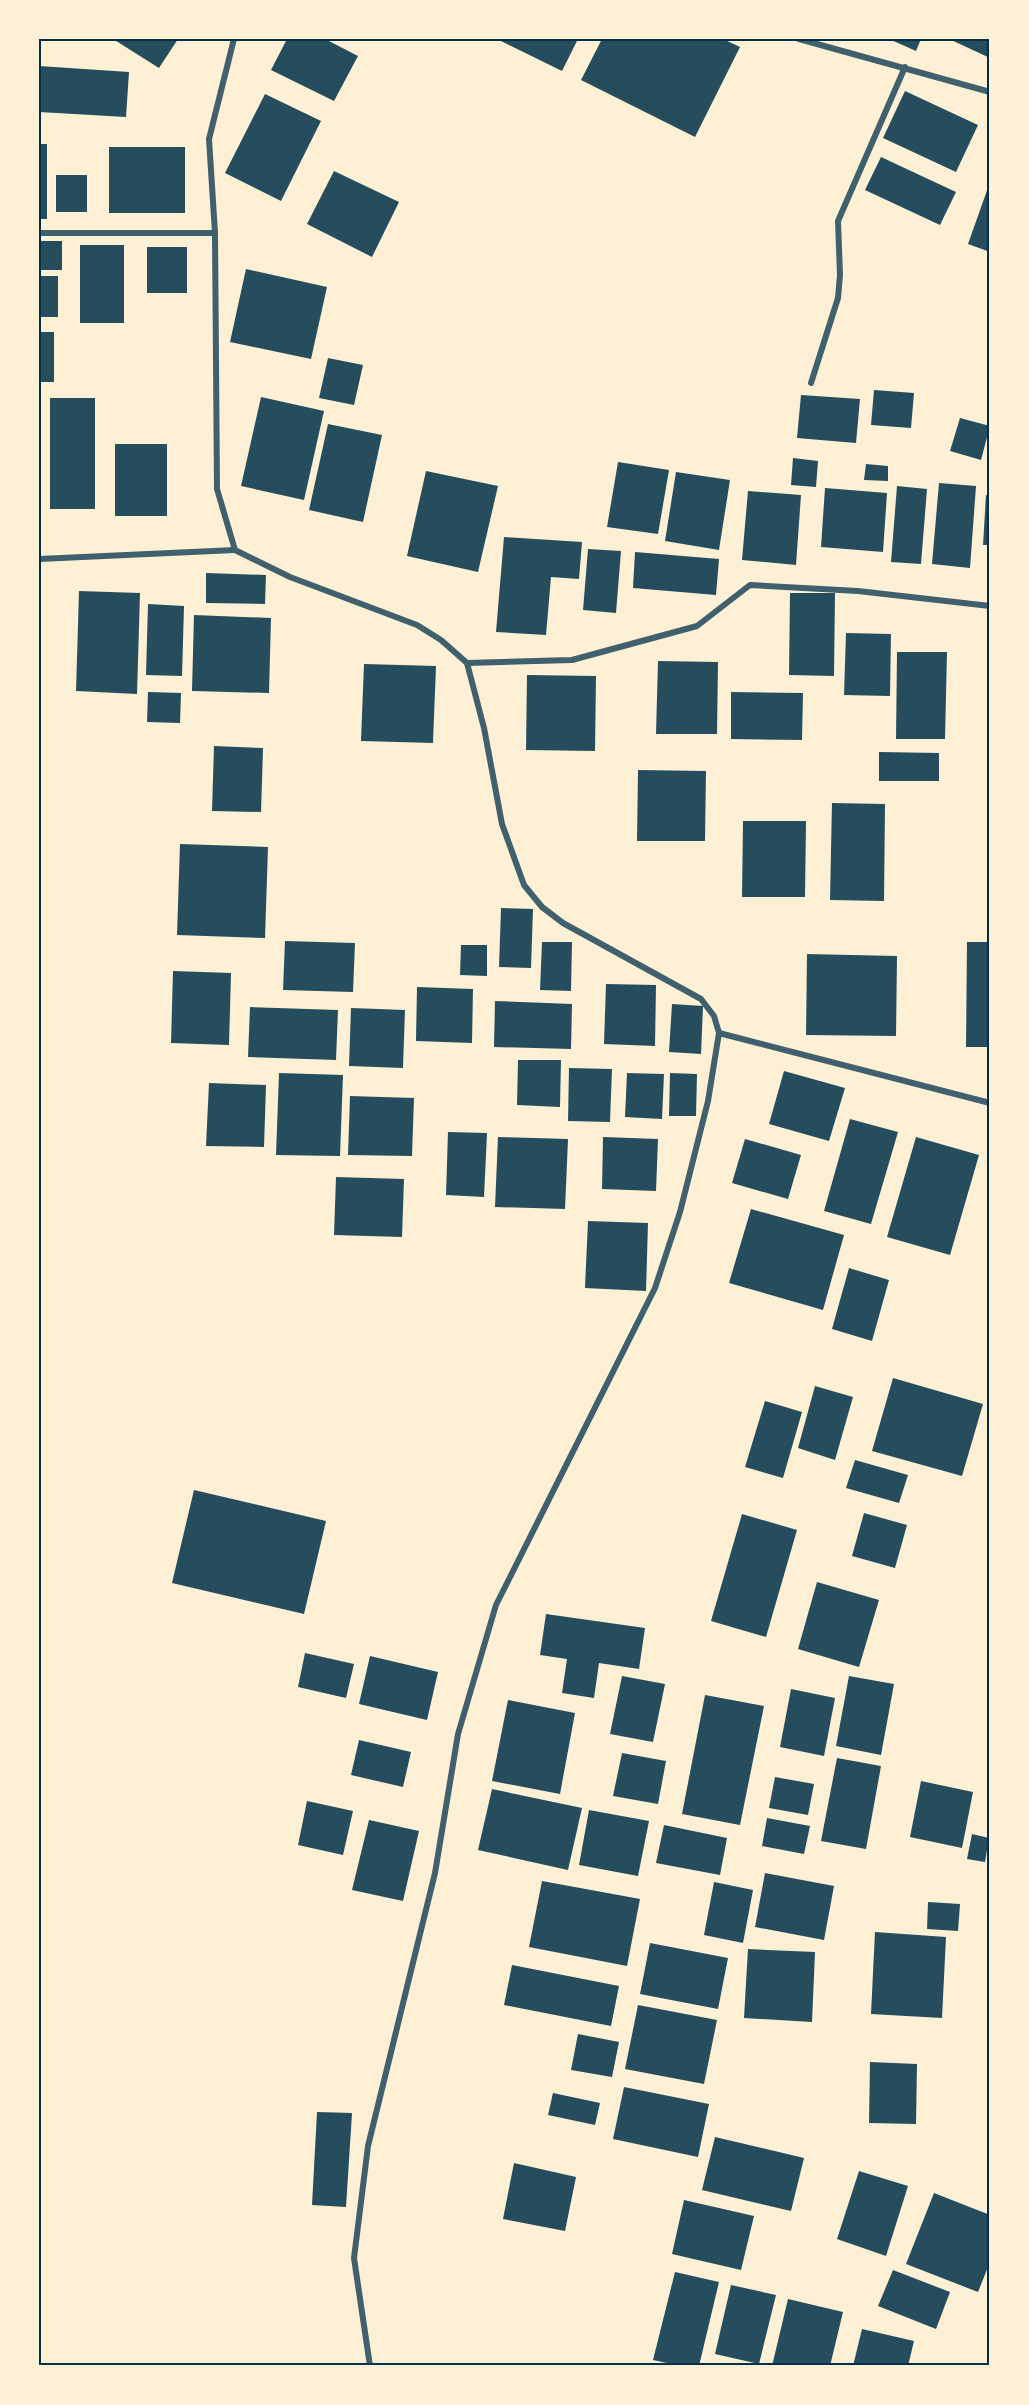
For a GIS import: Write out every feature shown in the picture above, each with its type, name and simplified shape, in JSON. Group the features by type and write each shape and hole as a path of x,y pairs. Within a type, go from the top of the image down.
{"street":[{"path":"234,39 209,139 215,233 217,489 235,550"},
{"path":"799,39 990,92"},
{"path":"811,383 838,298 840,275 838,221 905,67"},
{"path":"39,233 215,233"},
{"path":"39,559 235,550 290,577 417,625 441,640 467,663 484,728 502,824 524,885 542,907 563,923 701,999 714,1016 719,1033 708,1101 681,1212 655,1288 496,1605 458,1734 435,1873 368,2146 354,2258 370,2366"},
{"path":"467,663 572,660 697,626 750,585 858,591 990,606"},
{"path":"719,1033 990,1103"}],"building":[{"path":"113,39 178,39 159,68"},
{"path":"287,39 325,39 358,56 334,101 271,70"},
{"path":"497,39 578,39 562,71"},
{"path":"602,39 723,39 740,47 695,137 581,80"},
{"path":"889,39 921,39 916,51"},
{"path":"949,39 990,39 990,58"},
{"path":"39,66 129,72 126,117 39,112"},
{"path":"905,91 978,125 956,172 883,138"},
{"path":"265,94 321,121 281,201 225,173"},
{"path":"39,144 47,144 47,219 39,219"},
{"path":"109,147 185,147 185,213 109,213"},
{"path":"881,157 956,192 940,225 865,190"},
{"path":"334,171 399,202 372,257 307,224"},
{"path":"56,175 87,175 87,212 56,212"},
{"path":"990,182 990,252 968,244"},
{"path":"39,241 62,241 62,270 39,270"},
{"path":"80,245 124,245 124,323 80,323"},
{"path":"147,247 187,247 187,293 147,293"},
{"path":"246,269 327,287 311,359 230,342"},
{"path":"39,276 58,276 58,317 39,317"},
{"path":"39,332 54,332 54,382 39,382"},
{"path":"328,358 363,365 354,405 319,398"},
{"path":"874,390 914,393 911,428 871,425"},
{"path":"801,395 860,399 856,443 797,438"},
{"path":"261,397 324,411 304,500 241,486"},
{"path":"50,398 95,398 95,509 50,509"},
{"path":"960,418 990,426 981,460 950,451"},
{"path":"328,424 382,435 363,522 309,510"},
{"path":"115,444 167,444 167,516 115,516"},
{"path":"793,458 818,461 816,487 791,485"},
{"path":"618,462 669,470 658,534 607,527"},
{"path":"866,464 888,466 888,481 864,480"},
{"path":"426,471 498,486 478,572 407,556"},
{"path":"676,472 730,480 719,550 665,541"},
{"path":"939,483 976,486 970,568 932,564"},
{"path":"897,486 927,489 921,564 891,562"},
{"path":"825,488 887,493 883,552 821,547"},
{"path":"748,491 801,495 796,565 742,560"},
{"path":"986,495 990,496 990,545 983,545"},
{"path":"504,537 582,542 579,579 551,577 546,635 496,632"},
{"path":"588,549 621,551 616,613 583,610"},
{"path":"635,552 719,559 716,595 633,588"},
{"path":"206,573 266,575 265,604 206,603"},
{"path":"79,591 140,593 137,694 76,691"},
{"path":"790,593 835,593 834,676 789,675"},
{"path":"148,604 184,606 182,676 146,675"},
{"path":"194,615 271,618 269,693 192,691"},
{"path":"846,633 891,634 890,696 844,695"},
{"path":"897,652 947,652 945,739 896,739"},
{"path":"658,661 718,662 717,734 656,734"},
{"path":"364,664 436,666 433,743 361,741"},
{"path":"527,675 596,676 595,751 526,750"},
{"path":"148,692 181,693 180,723 147,722"},
{"path":"731,692 803,693 802,740 731,739"},
{"path":"214,746 263,748 261,812 212,811"},
{"path":"879,752 939,753 939,781 879,781"},
{"path":"638,770 706,771 705,841 637,841"},
{"path":"832,803 885,804 884,901 830,900"},
{"path":"743,821 806,821 805,897 742,897"},
{"path":"180,844 268,847 265,938 177,935"},
{"path":"501,908 533,909 531,968 499,967"},
{"path":"285,941 355,943 353,992 283,990"},
{"path":"542,942 572,942 571,991 540,990"},
{"path":"967,942 990,942 990,1047 966,1047"},
{"path":"461,945 487,945 487,976 460,975"},
{"path":"807,954 897,956 896,1036 806,1035"},
{"path":"173,971 231,973 229,1045 171,1043"},
{"path":"606,984 656,985 655,1046 604,1044"},
{"path":"417,987 473,989 472,1043 416,1041"},
{"path":"495,1001 572,1004 571,1049 494,1047"},
{"path":"672,1004 703,1006 701,1054 669,1052"},
{"path":"250,1007 338,1010 336,1060 248,1057"},
{"path":"351,1008 405,1010 403,1068 349,1066"},
{"path":"518,1060 561,1060 560,1107 517,1105"},
{"path":"569,1068 612,1069 610,1122 568,1121"},
{"path":"784,1071 845,1088 829,1141 769,1124"},
{"path":"279,1073 343,1075 340,1156 276,1155"},
{"path":"627,1073 664,1074 662,1119 625,1117"},
{"path":"670,1073 697,1074 696,1116 669,1116"},
{"path":"209,1083 266,1085 264,1147 206,1146"},
{"path":"350,1096 414,1098 412,1156 348,1155"},
{"path":"850,1119 898,1132 871,1224 824,1211"},
{"path":"448,1132 487,1133 484,1197 446,1195"},
{"path":"498,1137 568,1139 565,1209 495,1207"},
{"path":"603,1137 658,1139 656,1191 602,1189"},
{"path":"916,1137 979,1155 950,1255 887,1237"},
{"path":"745,1139 801,1155 788,1199 732,1183"},
{"path":"336,1177 404,1179 402,1237 334,1235"},
{"path":"751,1209 844,1235 823,1310 729,1283"},
{"path":"588,1221 648,1223 646,1291 585,1288"},
{"path":"849,1268 889,1280 872,1341 832,1329"},
{"path":"893,1378 983,1404 962,1476 872,1451"},
{"path":"815,1386 853,1397 835,1460 798,1448"},
{"path":"765,1401 802,1412 783,1478 745,1467"},
{"path":"855,1460 908,1475 899,1503 846,1488"},
{"path":"194,1490 326,1521 304,1614 172,1583"},
{"path":"864,1513 907,1525 895,1568 852,1556"},
{"path":"742,1514 797,1530 766,1637 711,1621"},
{"path":"817,1582 879,1600 859,1667 798,1649"},
{"path":"546,1614 645,1628 639,1669 599,1663 594,1698 562,1693 567,1659 540,1655"},
{"path":"305,1653 354,1664 346,1698 298,1687"},
{"path":"370,1656 438,1672 427,1720 359,1704"},
{"path":"622,1676 665,1684 653,1742 610,1734"},
{"path":"849,1676 894,1684 881,1755 836,1746"},
{"path":"791,1689 835,1698 824,1756 780,1747"},
{"path":"705,1695 764,1706 740,1825 682,1814"},
{"path":"508,1700 575,1713 560,1794 492,1781"},
{"path":"359,1740 411,1752 403,1787 351,1775"},
{"path":"622,1753 666,1761 658,1804 613,1796"},
{"path":"837,1758 881,1766 866,1849 821,1841"},
{"path":"775,1777 814,1784 808,1815 769,1808"},
{"path":"921,1781 973,1792 962,1848 910,1837"},
{"path":"492,1789 582,1808 568,1870 478,1850"},
{"path":"307,1801 353,1811 343,1855 298,1845"},
{"path":"589,1810 649,1821 638,1876 579,1865"},
{"path":"767,1818 810,1826 804,1854 762,1846"},
{"path":"369,1820 419,1831 403,1901 352,1890"},
{"path":"664,1825 727,1838 720,1875 656,1863"},
{"path":"972,1834 989,1838 985,1862 967,1859"},
{"path":"765,1873 834,1886 824,1940 755,1927"},
{"path":"542,1881 640,1899 627,1966 529,1947"},
{"path":"714,1882 753,1890 743,1943 704,1935"},
{"path":"928,1902 960,1904 958,1931 927,1929"},
{"path":"875,1932 946,1937 942,2018 871,2014"},
{"path":"650,1943 728,1958 718,2009 640,1994"},
{"path":"748,1949 815,1952 812,2022 744,2018"},
{"path":"512,1965 619,1986 611,2026 504,2005"},
{"path":"638,2005 717,2020 704,2084 625,2069"},
{"path":"578,2034 619,2042 612,2077 571,2070"},
{"path":"870,2062 917,2064 916,2124 869,2123"},
{"path":"624,2087 709,2104 698,2157 613,2139"},
{"path":"553,2093 600,2103 595,2125 548,2115"},
{"path":"317,2112 352,2113 346,2207 312,2205"},
{"path":"715,2137 804,2158 791,2211 702,2190"},
{"path":"514,2163 576,2177 565,2231 503,2219"},
{"path":"859,2171 908,2186 886,2256 837,2239"},
{"path":"934,2193 990,2215 990,2262 978,2292 906,2264"},
{"path":"684,2200 754,2216 741,2270 672,2254"},
{"path":"893,2270 950,2292 936,2329 878,2306"},
{"path":"675,2272 719,2282 699,2366 681,2366 653,2360"},
{"path":"731,2285 776,2295 759,2364 715,2354"},
{"path":"788,2299 843,2312 830,2366 772,2366"},
{"path":"862,2329 914,2341 908,2366 853,2366"}]}
